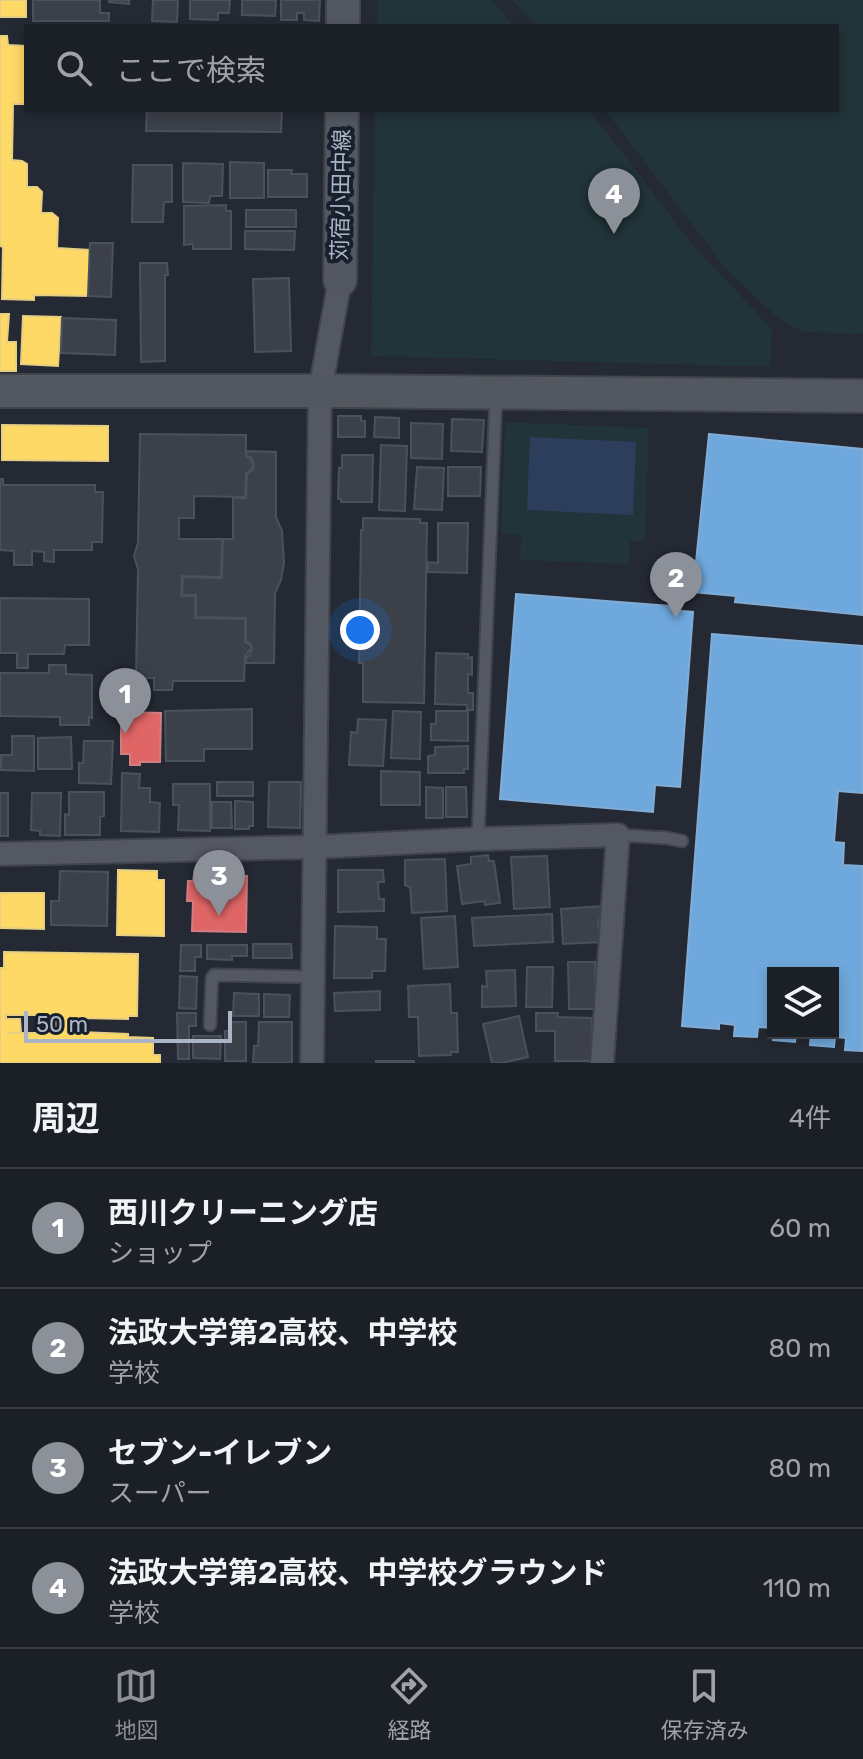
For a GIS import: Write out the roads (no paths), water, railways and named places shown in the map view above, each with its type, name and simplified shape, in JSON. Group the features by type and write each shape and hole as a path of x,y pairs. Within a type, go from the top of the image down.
{"street":[{"path":"343,0 343,24"},
{"name":"苅宿小田中線","path":"340,280 342,112"},
{"path":"312,1063 320,391 340,280"},
{"path":"0,391 863,396"},
{"path":"0,854 315,847 618,835 602,1063"}],"lane":[{"path":"478,839 496,394"},
{"path":"618,835 682,841"},
{"path":"210,1025 214,975 313,977"}],"water":[{"path":"530,437 636,442 633,515 527,510"}],"place":[{"name":"法政大学第2高校、中学校グラウンド","path":"614,234"},
{"name":"法政大学第2高校、中学校","path":"676,618"},
{"name":"西川クリーニング店","path":"125,734"},
{"name":"セブン-イレブン","path":"219,916"}]}
